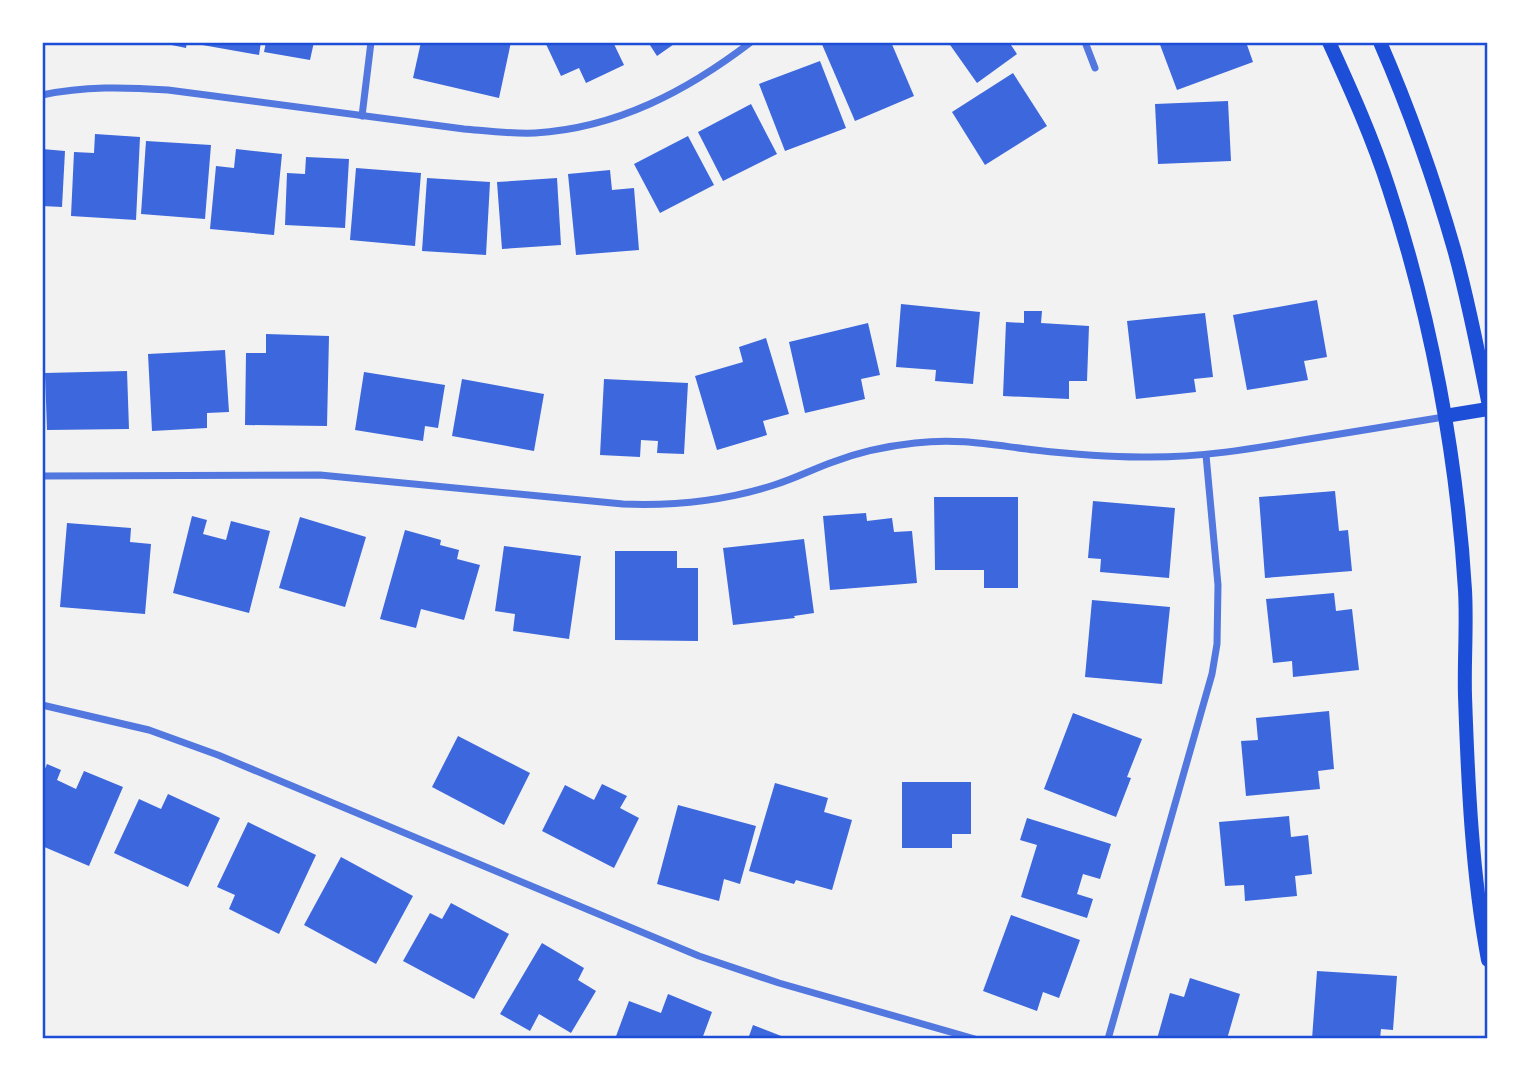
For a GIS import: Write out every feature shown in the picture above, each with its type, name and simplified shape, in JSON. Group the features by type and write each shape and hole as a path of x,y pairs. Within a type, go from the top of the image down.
{"main road":[{"path":"1329,42 1368,130 1389,190 1429,338 1445,416 1454,475 1465,592 1468,771 1478,889 1488,960"},
{"path":"1380,42 1409,113 1454,249 1476,337 1488,401"},
{"path":"1445,416 1488,409"}],"street":[{"path":"362,116 371,42"},
{"path":"42,95 86,88 168,90 464,129 533,133 561,130 615,117 657,101 704,76 751,42"},
{"path":"1085,42 1095,68"},
{"path":"42,476 320,475 652,505 744,494 856,454 936,441 964,441 1108,456 1176,457 1206,455 1445,416"},
{"path":"1108,1039 1212,674 1217,645 1218,585 1206,455"},
{"path":"42,705 149,730 218,755 699,956 975,1039"}],"building":[{"path":"162,42 187,42 186,48"},
{"path":"191,42 261,42 259,55"},
{"path":"266,42 314,42 310,60 264,52"},
{"path":"421,42 511,42 499,98 413,78"},
{"path":"545,42 613,42 624,65 586,83 579,68 561,76"},
{"path":"648,42 677,42 657,56"},
{"path":"821,42 891,42 914,96 855,121"},
{"path":"948,42 1009,42 1017,54 977,83"},
{"path":"1159,42 1246,42 1253,62 1177,90"},
{"path":"820,61 846,128 785,151 759,84"},
{"path":"1013,73 1047,126 985,165 952,112"},
{"path":"1228,101 1231,161 1158,164 1155,104"},
{"path":"751,104 777,154 723,181 698,132"},
{"path":"95,134 140,137 136,220 71,216 74,152 94,153"},
{"path":"688,136 714,185 660,213 634,164"},
{"path":"146,141 211,145 205,219 141,214"},
{"path":"42,149 65,151 62,207 42,206"},
{"path":"236,149 282,154 274,235 210,229 216,166 234,168"},
{"path":"306,157 349,159 345,228 285,225 287,173 305,174"},
{"path":"356,168 421,173 415,246 350,240"},
{"path":"610,170 612,190 634,188 639,250 576,255 568,174"},
{"path":"427,178 490,182 486,255 422,251"},
{"path":"557,178 561,245 502,249 497,182"},
{"path":"1317,300 1327,357 1304,361 1308,380 1247,390 1233,315"},
{"path":"901,304 980,312 973,384 935,381 936,370 896,367"},
{"path":"1024,311 1042,311 1041,323 1089,326 1087,381 1069,381 1069,399 1003,396 1006,322 1024,323"},
{"path":"1205,313 1213,377 1194,379 1196,392 1136,399 1127,321"},
{"path":"868,323 880,375 861,379 865,399 805,413 789,342"},
{"path":"266,334 329,336 327,426 245,425 246,353 266,353"},
{"path":"766,338 789,414 763,421 767,435 717,450 695,376 743,362 739,347"},
{"path":"225,350 229,412 207,413 207,428 152,431 148,354"},
{"path":"127,371 129,429 47,430 45,373"},
{"path":"364,372 445,385 438,428 425,426 423,441 355,430"},
{"path":"462,379 544,394 534,451 452,436"},
{"path":"604,379 688,383 684,454 657,453 658,441 641,440 640,457 600,455"},
{"path":"1335,491 1339,531 1348,530 1352,571 1265,578 1259,497"},
{"path":"934,497 1018,497 1018,588 984,588 984,570 935,570"},
{"path":"1093,501 1175,508 1169,578 1100,572 1101,559 1088,558"},
{"path":"866,513 867,521 892,518 894,532 912,531 917,583 830,590 823,516"},
{"path":"192,516 207,520 203,534 226,540 231,521 270,531 249,613 173,593"},
{"path":"300,517 366,537 345,607 279,588"},
{"path":"67,523 131,528 130,542 151,544 145,614 60,607"},
{"path":"405,530 441,540 440,545 459,550 457,559 480,565 464,620 421,609 416,628 380,619"},
{"path":"804,539 814,613 794,616 795,618 733,625 723,548"},
{"path":"504,546 581,556 569,639 513,631 515,614 495,611"},
{"path":"615,551 677,551 677,568 698,568 698,641 615,640"},
{"path":"1334,593 1336,611 1352,609 1359,670 1293,677 1292,661 1273,663 1266,599"},
{"path":"1092,600 1170,607 1162,684 1085,677"},
{"path":"1329,711 1334,769 1318,771 1320,789 1246,796 1241,741 1258,740 1256,718"},
{"path":"1073,713 1142,739 1127,777 1131,778 1116,817 1044,789"},
{"path":"458,736 530,773 504,825 432,787"},
{"path":"47,764 61,770 57,780 76,789 84,771 123,787 89,866 42,846 42,776"},
{"path":"902,782 971,782 971,834 952,834 952,848 902,848"},
{"path":"775,783 828,798 824,812 852,820 832,890 796,880 794,884 749,871"},
{"path":"602,784 627,796 620,808 639,818 614,868 542,831 565,785 594,800"},
{"path":"168,794 220,818 188,887 114,853 139,799 161,809"},
{"path":"678,805 756,826 740,884 724,879 719,901 657,884"},
{"path":"1289,816 1291,837 1308,835 1312,874 1295,876 1297,896 1245,901 1244,885 1225,886 1219,822"},
{"path":"1027,818 1111,844 1100,879 1083,874 1077,894 1093,899 1087,918 1021,897 1037,845 1020,840"},
{"path":"248,822 316,855 279,934 229,909 235,895 217,887"},
{"path":"341,857 413,896 376,964 304,925"},
{"path":"451,903 509,934 474,999 403,961 430,913 442,919"},
{"path":"1011,915 1080,940 1059,998 1043,992 1037,1011 983,991"},
{"path":"542,943 584,968 578,980 596,991 571,1033 539,1014 530,1031 500,1014"},
{"path":"1317,971 1397,976 1393,1030 1381,1029 1380,1039 1312,1039"},
{"path":"1190,978 1240,994 1227,1039 1157,1039 1170,993 1184,997"},
{"path":"668,994 712,1012 702,1039 615,1039 629,1001 661,1013"},
{"path":"753,1025 789,1039 748,1039"}]}
